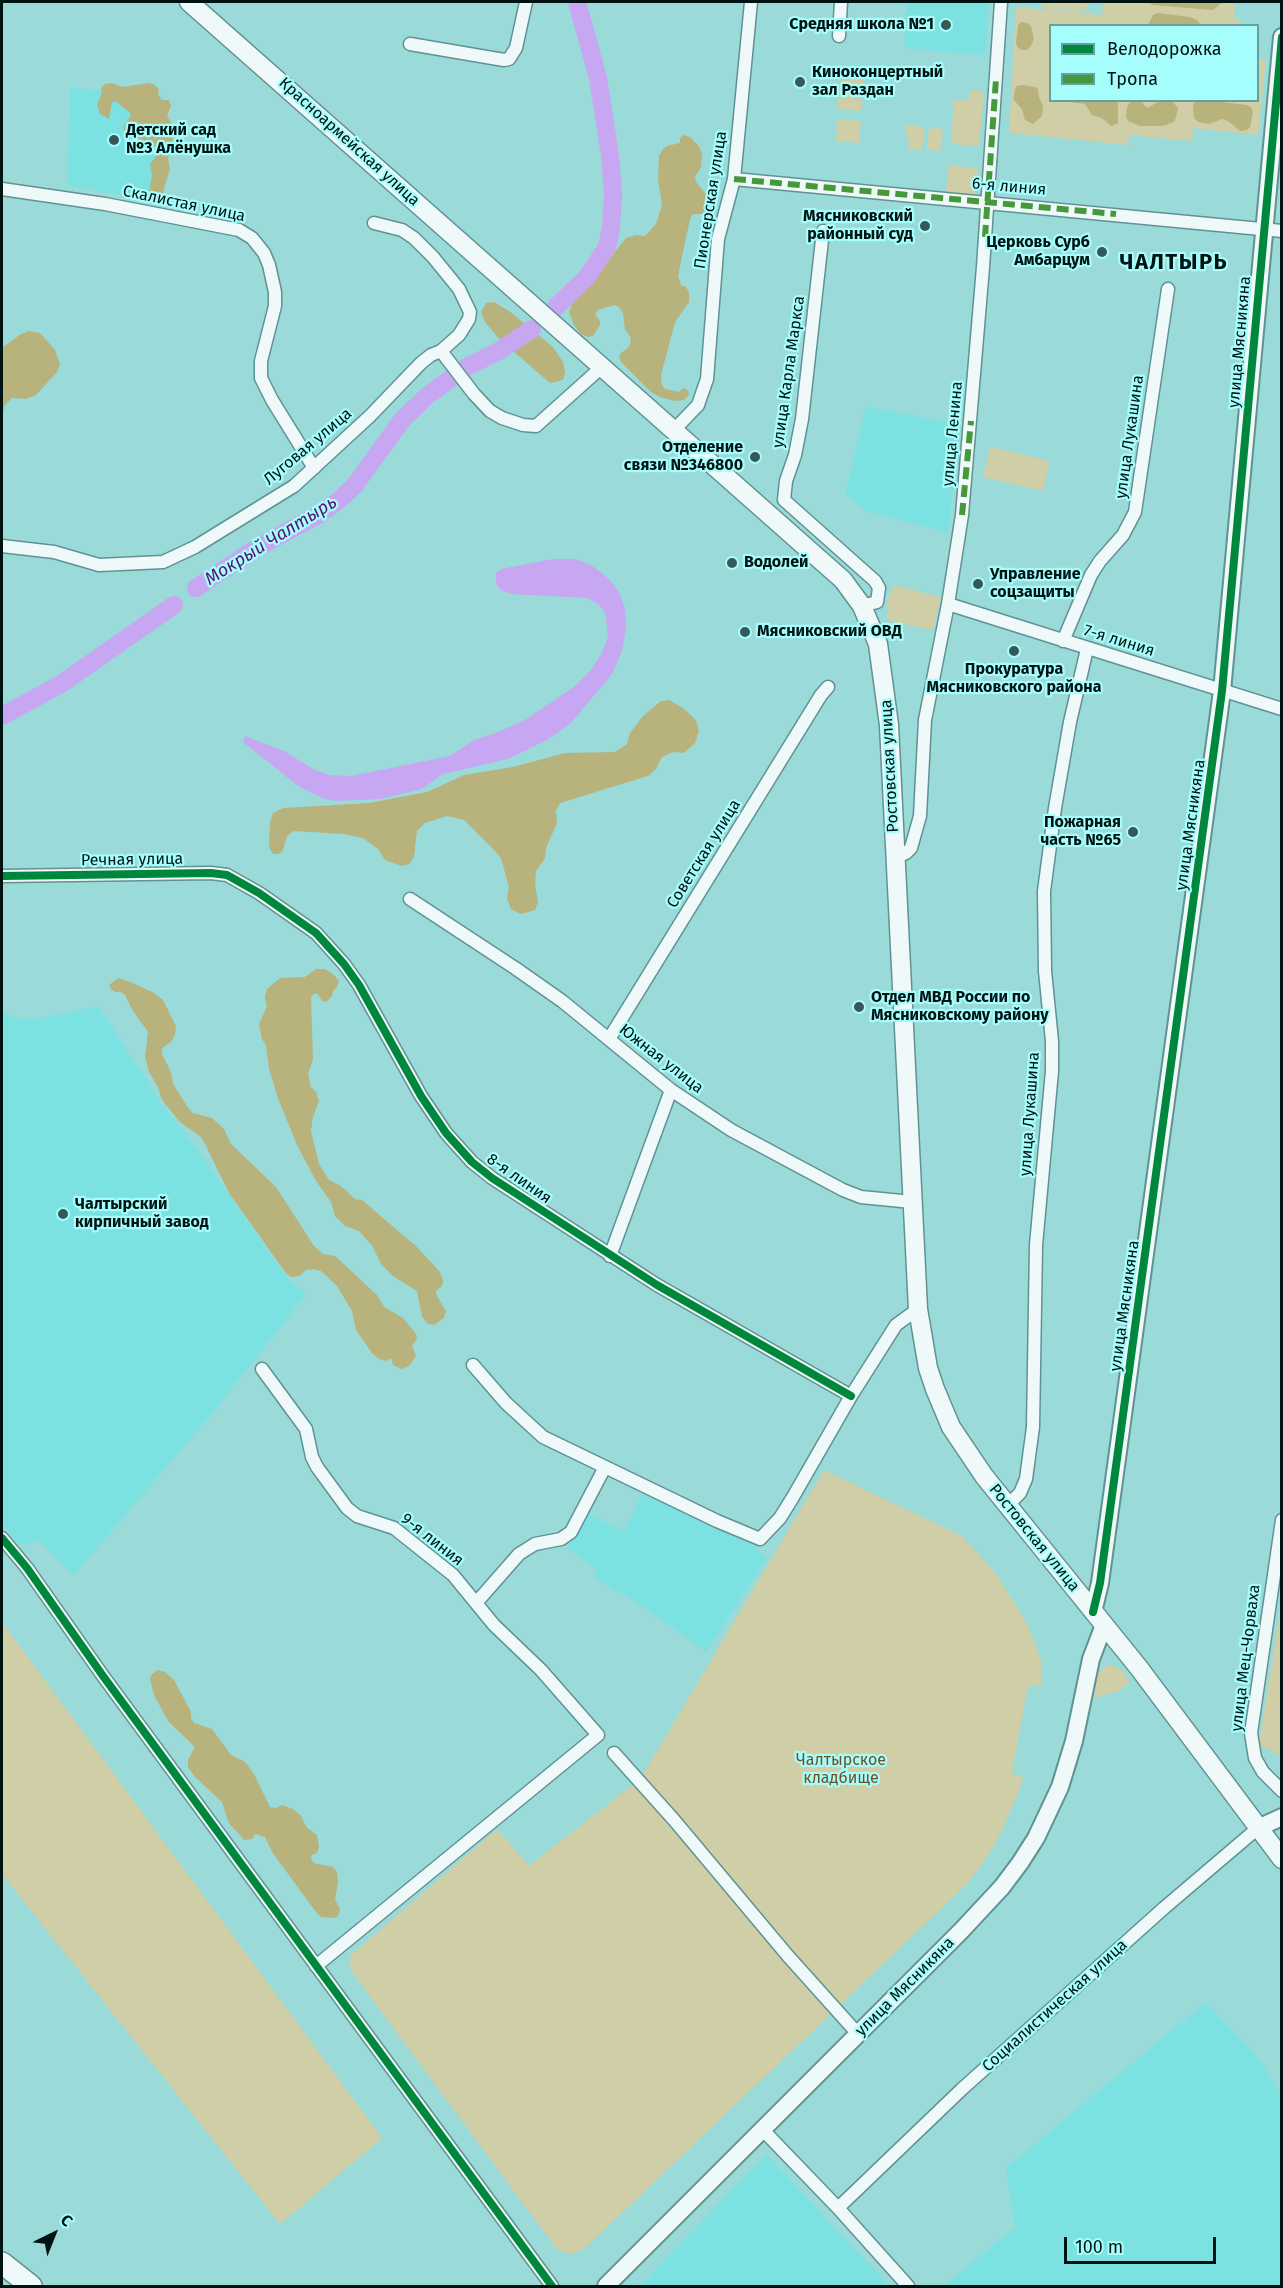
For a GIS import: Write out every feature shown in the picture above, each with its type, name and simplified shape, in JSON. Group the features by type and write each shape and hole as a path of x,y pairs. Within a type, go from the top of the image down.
{"highway":[{"path":"2,2263 32,2286"}],"main road":[{"name":"Красноармейская улица","path":"189,2 583,348"},
{"name":"Ростовская улица","path":"583,348 843,580 862,606 878,644 885,689 896,857 918,1309 927,1368 942,1408 964,1447 1007,1506 1159,1694 1281,1859"}],"street":[{"path":"410,44 508,59 516,48 526,2"},
{"name":"Пионерская улица","path":"675,429 698,405 707,379 718,239 734,179 751,2"},
{"path":"839,36 841,2"},
{"name":"улица Ленина","path":"896,857 911,848 920,816 925,720 948,604 962,515 972,421 1001,2"},
{"name":"улица Мясникяна","path":"606,2286 982,1910 1008,1879 1036,1838 1060,1787 1074,1741 1099,1619 1100,1583 1222,691 1281,37"},
{"name":"6-я линия","path":"734,179 1281,231"},
{"name":"Скалистая улица","path":"2,189 105,204 239,230 259,244 269,265 275,292 272,320 261,361 261,378 314,468"},
{"name":"Луговая улица","path":"2,546 54,552 99,565 163,562 195,547 279,496 314,468 370,416 421,363 441,351 465,327 470,312 459,289 414,238 402,230 374,223"},
{"name":"улица Карла Маркса","path":"823,231 802,419 795,455 786,481 784,501 875,581 879,588 878,602 862,606"},
{"name":"улица Лукашина","path":"1063,641 1091,575 1123,535 1135,512 1168,289"},
{"path":"441,351 490,411 523,425 536,426 603,366"},
{"name":"7-я линия","path":"948,604 1281,709"},
{"name":"улица Лукашина","path":"1007,1506 1020,1493 1026,1479 1033,1427 1036,1245 1052,1071 1052,1041 1045,971 1044,891 1070,722 1087,649"},
{"name":"Советская улица","path":"609,1039 828,687"},
{"name":"Речная улица","path":"2,876 211,873 227,875 259,893"},
{"name":"8-я линия","path":"259,893 315,933 344,964 359,985 421,1096 459,1149 492,1178 610,1256 851,1396"},
{"name":"Южная улица","path":"410,899 562,1001 671,1090 731,1130 821,1180 861,1197 912,1202"},
{"path":"610,1256 671,1090"},
{"path":"473,1365 506,1403 543,1437 717,1521 760,1539 780,1518 851,1396 896,1325 918,1309"},
{"name":"9-я линия","path":"261,1369 306,1429 312,1457 317,1467 347,1508 357,1516 394,1528 453,1575 494,1625 541,1670 598,1735 316,1966"},
{"path":"476,1603 526,1548 561,1539 571,1532 605,1467"},
{"name":"улица Мец-Чорваха","path":"1281,1520 1251,1733 1255,1758 1263,1772 1281,1791"},
{"path":"2,1538 27,1568 103,1676 552,2286"},
{"path":"614,1753 858,2034"},
{"name":"Социалистическая улица","path":"838,2208 962,2089 1155,1916 1258,1828 1281,1817"},
{"path":"762,2129 838,2208 908,2286"}],"shaded area":[{"name":"Средняя школа №1","path":"907,2 989,2 985,55 904,48"},
{"path":"1148,2 1223,2 1213,10 1153,5"},
{"path":"1158,13 1190,17 1200,24 1148,24 1153,15"},
{"path":"1021,22 1031,26 1034,39 1027,50 1021,50 1016,43 1018,25"},
{"path":"112,83 122,87 149,83 155,85 159,90 158,95 162,100 169,100 171,106 167,115 173,127 170,135 173,140 172,149 168,158 170,169 162,196 156,200 151,199 149,193 152,175 150,164 155,158 156,147 145,143 142,139 129,138 124,134 124,127 131,114 117,102 112,102 109,119 100,114 97,105 102,92 101,88 105,84"},
{"path":"1023,85 1038,89 1043,106 1042,116 1033,124 1025,120 1022,109 1013,99 1016,86"},
{"name":"Детский сад №3 Алёнушка","path":"70,88 164,95 157,202 67,185"},
{"path":"1071,102 1118,102 1118,123 1111,126 1102,118 1092,115 1085,104"},
{"path":"1130,102 1142,102 1147,108 1158,102 1173,102 1178,108 1174,122 1163,126 1140,126 1128,121 1127,107"},
{"path":"1195,102 1221,102 1247,105 1253,112 1250,127 1240,131 1222,119 1209,124 1198,122 1194,118 1193,105"},
{"path":"683,135 690,137 702,153 701,167 695,177 696,182 709,198 710,204 708,210 702,214 693,214 690,219 678,276 681,285 689,292 689,302 675,322 661,375 665,389 679,392 683,388 688,390 689,395 684,400 675,401 651,392 619,358 631,342 625,330 623,313 619,307 614,305 598,310 595,314 600,325 593,336 588,337 581,334 574,325 569,312 574,299 582,293 626,238 636,235 645,236 656,224 662,205 658,179 659,156 667,146 680,143"},
{"path":"494,302 509,311 553,347 563,362 565,372 563,380 550,383 499,339 485,322 481,312 486,303"},
{"path":"29,331 40,333 55,350 60,364 57,372 36,395 26,399 12,398 5,405 2,416 2,348"},
{"path":"866,407 960,424 948,533 867,511 845,494"},
{"path":"553,559 576,559 594,567 610,580 620,594 625,610 626,628 622,651 612,674 570,724 547,740 508,759 443,774 422,789 380,799 336,801 322,798 298,786 243,742 245,736 284,751 313,769 329,775 351,776 450,756 474,740 525,720 574,687 591,670 602,653 608,637 605,612 598,604 587,598 511,594 501,590 496,584 496,573 501,569"},
{"path":"669,700 683,708 696,720 699,731 695,743 684,753 673,752 662,757 656,769 648,776 560,803 556,811 557,823 546,848 545,858 536,871 535,884 538,902 535,910 521,914 511,909 507,899 509,887 501,858 464,820 447,816 425,823 417,831 414,857 409,864 402,866 385,860 378,849 363,838 344,834 294,831 287,836 283,850 279,854 273,854 269,847 270,822 273,813 283,808 369,803 427,792 464,775 513,767 565,753 615,752 627,744 630,733 643,716 661,701"},
{"path":"316,969 325,969 339,981 332,996 326,1002 322,1001 318,994 313,994 311,998 313,1059 308,1074 311,1087 316,1092 319,1101 311,1131 319,1164 329,1180 341,1186 355,1199 362,1200 417,1247 440,1272 443,1280 442,1286 436,1291 446,1311 444,1318 434,1325 428,1324 422,1317 417,1291 393,1276 381,1264 373,1247 359,1231 345,1226 335,1216 331,1202 316,1181 297,1145 279,1101 259,1024 267,1006 265,997 267,989 280,978 305,977"},
{"path":"118,978 154,993 163,1000 176,1026 175,1035 171,1042 162,1048 162,1054 171,1072 173,1084 189,1109 193,1113 212,1118 224,1129 231,1144 276,1187 314,1246 323,1254 335,1256 378,1296 384,1307 403,1318 416,1334 417,1339 412,1346 416,1356 409,1366 401,1369 393,1365 391,1358 386,1361 372,1353 356,1330 352,1311 337,1286 321,1271 306,1270 300,1276 291,1277 285,1272 229,1193 202,1138 180,1122 162,1100 145,1057 148,1032 125,995 115,992 109,985"},
{"path":"99,1006 163,1106 192,1142 290,1282 307,1293 214,1411 74,1575 40,1541 25,1545 18,1543 2,1525 2,1011 15,1018 30,1020"},
{"path":"644,1490 758,1547 756,1550 767,1557 706,1652 621,1591 618,1593 593,1576 597,1569 567,1549 587,1513 624,1531"},
{"path":"158,1670 165,1672 174,1680 191,1712 194,1723 212,1729 231,1755 245,1762 254,1774 270,1807 276,1808 282,1805 293,1809 301,1816 307,1828 317,1835 319,1847 311,1859 314,1863 333,1867 337,1872 335,1900 340,1909 338,1916 335,1918 321,1917 272,1852 265,1837 255,1834 252,1839 244,1840 228,1822 222,1802 195,1777 188,1767 188,1760 195,1747 168,1721 154,1695 150,1679 152,1674"},
{"path":"1206,2002 1260,2060 1281,2094 1281,2286 944,2286 1015,2227 1006,2168"},
{"path":"767,2155 889,2286 639,2286"}],"green space":[{"path":"1041,2 1087,2 1086,12 1041,8"},
{"path":"1103,2 1235,2 1234,18 1240,19 1239,24 1049,24 1049,102 1259,102 1259,59 1266,60 1258,135 1194,128 1192,141 1129,135 1128,145 1009,133 1016,7 1102,15"},
{"path":"840,76 864,78 861,111 838,109"},
{"path":"970,90 984,91 979,146 951,144 954,99 969,100"},
{"path":"837,119 861,121 859,143 836,141"},
{"path":"906,125 924,127 922,150 908,149 909,137 905,137"},
{"path":"929,128 943,129 941,151 927,149"},
{"path":"948,165 978,168 976,195 946,193"},
{"path":"990,447 1050,461 1043,491 983,477"},
{"path":"894,585 941,597 933,630 888,621 887,601"},
{"name":"Чалтырское кладбище","path":"824,1470 962,1536 997,1575 1028,1625 1041,1661 1041,1686 1028,1685 1012,1773 1024,1778 1004,1826 989,1854 967,1884 585,2248 574,2253 565,2253 556,2248 349,1968 351,1955 497,1829 529,1866 631,1786 644,1773"},
{"path":"1281,1604 1282,1758 1259,1745"},
{"path":"2,1622 382,2138 280,2224 2,1874"},
{"path":"1112,1665 1123,1671 1130,1682 1118,1691 1094,1698 1098,1673 1106,1666"}],"waterway":[{"name":"Мокрый Чалтырь","path":"556,307 587,277 607,247 611,227 613,194 610,155 598,78 577,2"},
{"name":"Мокрый Чалтырь","path":"196,588 258,547 320,514 338,501 355,485 402,420 427,396 465,368 499,351 532,329"},
{"name":"Мокрый Чалтырь","path":"2,716 61,684 174,605"}],"marked path":[{"path":"985,237 996,79"},
{"path":"734,179 1116,214"},
{"path":"962,515 971,421"}],"cycle path":[{"path":"1093,1612 1100,1583 1222,691 1282,37"},
{"path":"2,876 211,873 227,875 259,893 316,933 344,964 359,985 421,1096 446,1133 472,1162 492,1178 657,1285 851,1396"},
{"path":"2,1538 27,1568 103,1676 552,2286"}],"place":[{"name":"Средняя школа №1","path":"946,25"},
{"name":"Киноконцертный зал Раздан","path":"800,82"},
{"name":"Детский сад №3 Алёнушка","path":"114,140"},
{"name":"Мясниковский районный суд","path":"925,226"},
{"name":"Церковь Сурб Амбарцум","path":"1102,252"},
{"name":"Отделение связи №346800","path":"755,457"},
{"name":"Водолей","path":"732,563"},
{"name":"Управление соцзащиты","path":"978,584"},
{"name":"Мясниковский ОВД","path":"745,632"},
{"name":"Прокуратура Мясниковского района","path":"1014,651"},
{"name":"Пожарная часть №65","path":"1133,832"},
{"name":"Отдел МВД России по Мясниковскому району","path":"859,1007"},
{"name":"Чалтырский кирпичный завод","path":"63,1214"}],"district":[{"name":"ЧАЛТЫРЬ","path":"1174,263"}]}
